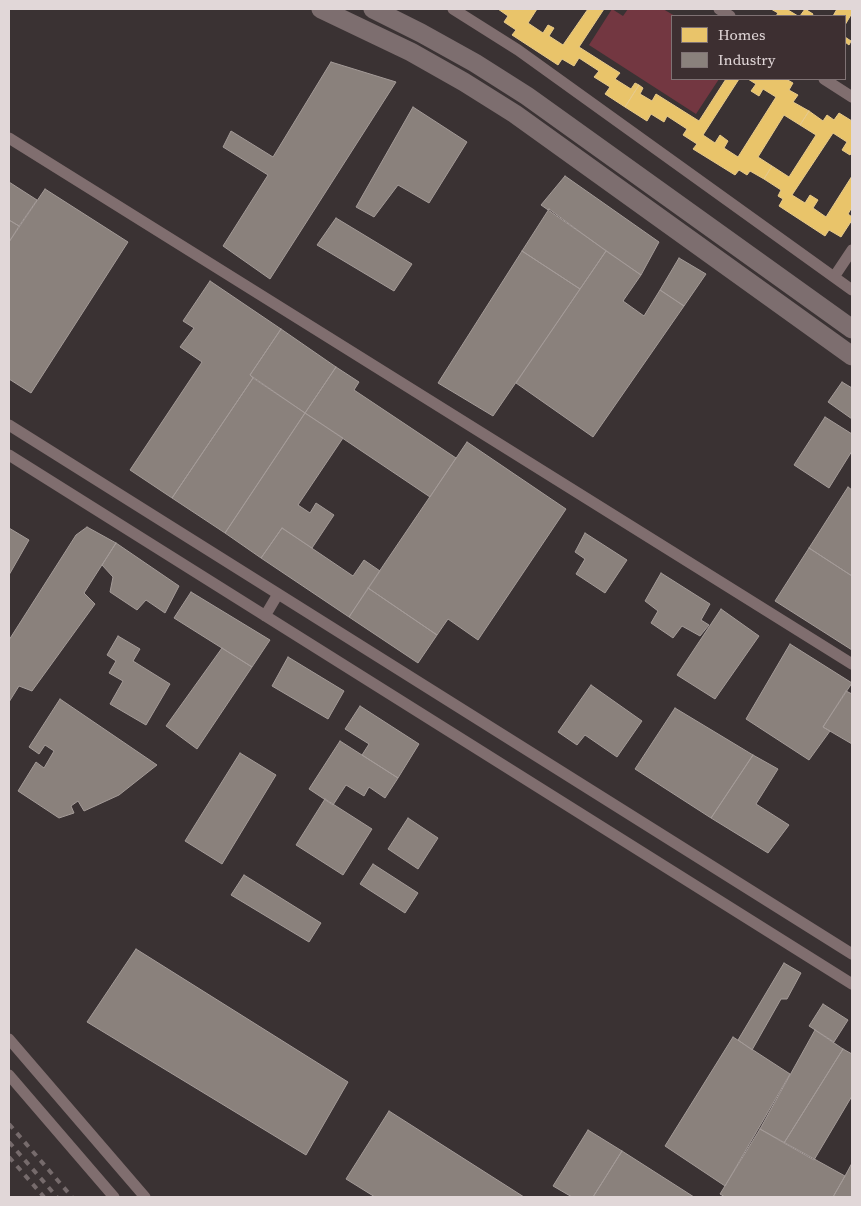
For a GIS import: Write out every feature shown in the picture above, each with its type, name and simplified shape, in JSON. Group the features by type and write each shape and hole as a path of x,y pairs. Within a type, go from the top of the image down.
{"main road":[{"path":"321,9 411,52 515,114 852,356"},
{"path":"373,9 459,54 527,96 852,329"}],"street":[{"path":"453,9 518,50 852,290"},
{"path":"826,80 852,97"},
{"path":"9,138 852,664"},
{"path":"834,277 852,250"},
{"path":"9,425 852,954"},
{"path":"9,455 852,984"},
{"path":"264,616 278,594"},
{"path":"9,1039 145,1197"},
{"path":"9,1075 114,1197"}],"shaded area":[{"path":"612,9 623,16 628,9 663,9 673,15 671,15 671,80 718,80 696,114 589,45"}],"building: Homes":[{"path":"498,9 537,9 528,23 543,33 548,25 554,28 549,36 563,45 588,9 604,9 579,47 620,73 615,79 631,89 635,83 639,85 625,107 605,94 610,87 594,77 599,71 579,58 574,66 562,59 558,65 512,35 516,30 504,22 508,16"},
{"path":"771,9 789,9 796,15 777,15 778,13"},
{"path":"805,9 813,14 812,15 801,15"},
{"path":"837,9 852,9 852,13 846,23 846,15 834,15"},
{"path":"846,38 851,41 849,45 846,43"},
{"path":"725,80 738,80 703,135 715,143 720,135 728,141 724,148 738,157 776,97 763,89 759,96 751,91 756,84 750,80 788,80 793,83 789,90 798,95 793,102 809,111 800,125 784,115 758,157 772,166 764,179 750,171 747,175 739,170 735,175 693,149 697,144 683,135 687,129 667,116 664,122 651,114 647,121 625,107 639,85 643,88 640,94 652,101 656,94 699,121"},
{"path":"809,111 823,121 827,115 834,120 839,113 852,121 852,152 850,155 842,150 847,142 833,133 792,195 805,203 810,195 818,200 813,208 826,217 852,176 852,207 848,214 852,217 852,220 841,237 829,230 825,236 779,206 783,199 778,196 781,190 764,179 772,166 789,177 816,135 800,125"}],"building: Industry":[{"path":"331,62 396,82 270,279 223,246 268,175 223,147 231,131 273,157"},
{"path":"413,107 467,142 429,203 398,185 374,217 356,207"},
{"path":"565,176 659,242 641,275 541,205"},
{"path":"9,182 37,200 19,226 9,220"},
{"path":"45,189 128,242 31,393 9,379 9,242"},
{"path":"549,209 606,251 580,289 522,251"},
{"path":"336,218 412,264 394,291 317,245"},
{"path":"9,220 19,226 9,242"},
{"path":"522,251 580,289 493,416 438,383"},
{"path":"606,251 641,275 623,301 644,316 660,290 684,306 593,437 516,383"},
{"path":"679,258 706,274 684,306 660,290"},
{"path":"210,281 281,329 250,375 253,378 172,498 130,470 202,362 180,347 194,328 183,321"},
{"path":"281,329 336,367 305,413 250,375"},
{"path":"336,367 359,382 354,390 456,458 430,497 305,413"},
{"path":"253,378 305,413 225,533 172,498"},
{"path":"842,382 852,388 852,419 828,402"},
{"path":"305,413 343,438 298,505 310,513 316,503 334,515 312,548 282,528 261,558 225,533"},
{"path":"825,417 852,434 852,451 829,488 794,465"},
{"path":"467,442 566,509 478,640 448,619 437,635 368,588"},
{"path":"848,487 852,490 852,576 809,548"},
{"path":"87,527 116,543 84,593 95,604 32,691 19,686 9,702 9,640 76,535"},
{"path":"9,528 29,540 9,575"},
{"path":"282,528 353,576 364,560 380,571 349,617 261,558"},
{"path":"585,533 627,560 605,593 576,574 585,559 575,552"},
{"path":"116,543 179,586 165,613 146,600 137,610 110,592 113,577 102,565"},
{"path":"809,548 852,576 852,650 775,601"},
{"path":"661,573 710,604 701,620 709,625 700,636 682,626 673,638 651,623 658,611 645,601"},
{"path":"368,588 437,635 418,663 349,617"},
{"path":"191,592 270,640 252,667 174,618"},
{"path":"721,609 759,636 715,699 677,675"},
{"path":"118,636 140,649 133,661 170,684 146,725 110,704 123,681 109,673 116,661 107,655"},
{"path":"790,644 852,683 823,727 830,731 809,760 746,719"},
{"path":"222,648 252,667 197,749 166,726"},
{"path":"288,657 344,691 328,719 272,686"},
{"path":"591,685 642,721 617,757 585,735 577,745 558,732"},
{"path":"846,691 852,694 852,744 823,727"},
{"path":"60,699 157,765 119,795 84,811 78,801 71,806 74,813 59,818 18,791 36,762 44,768 54,751 45,745 39,754 29,747"},
{"path":"360,706 419,744 398,778 362,755 369,744 345,729"},
{"path":"675,708 753,755 711,818 635,769"},
{"path":"340,741 398,778 385,798 369,787 364,796 346,785 333,805 309,789"},
{"path":"240,753 276,775 222,864 185,841"},
{"path":"753,755 778,769 756,804 789,825 768,853 711,818"},
{"path":"325,799 372,829 343,875 296,845"},
{"path":"408,818 438,838 418,869 388,849"},
{"path":"373,864 418,893 405,913 360,884"},
{"path":"244,875 321,923 309,942 231,895"},
{"path":"136,949 348,1082 306,1155 87,1022"},
{"path":"784,963 801,973 787,999 781,999 752,1050 738,1040"},
{"path":"823,1004 848,1020 834,1042 809,1026"},
{"path":"815,1030 843,1049 784,1143 760,1129"},
{"path":"733,1037 790,1074 725,1186 665,1146"},
{"path":"843,1049 852,1054 852,1096 814,1160 784,1143"},
{"path":"389,1111 524,1197 375,1197 346,1179"},
{"path":"760,1129 845,1176 833,1197 725,1197 720,1194"},
{"path":"588,1130 622,1151 593,1197 572,1197 553,1186"},
{"path":"622,1151 694,1197 593,1197"},
{"path":"852,1163 852,1197 833,1197 845,1176"}],"railway":[{"path":"9,1124 72,1197"},
{"path":"9,1142 57,1197"},
{"path":"9,1157 44,1197"}]}
